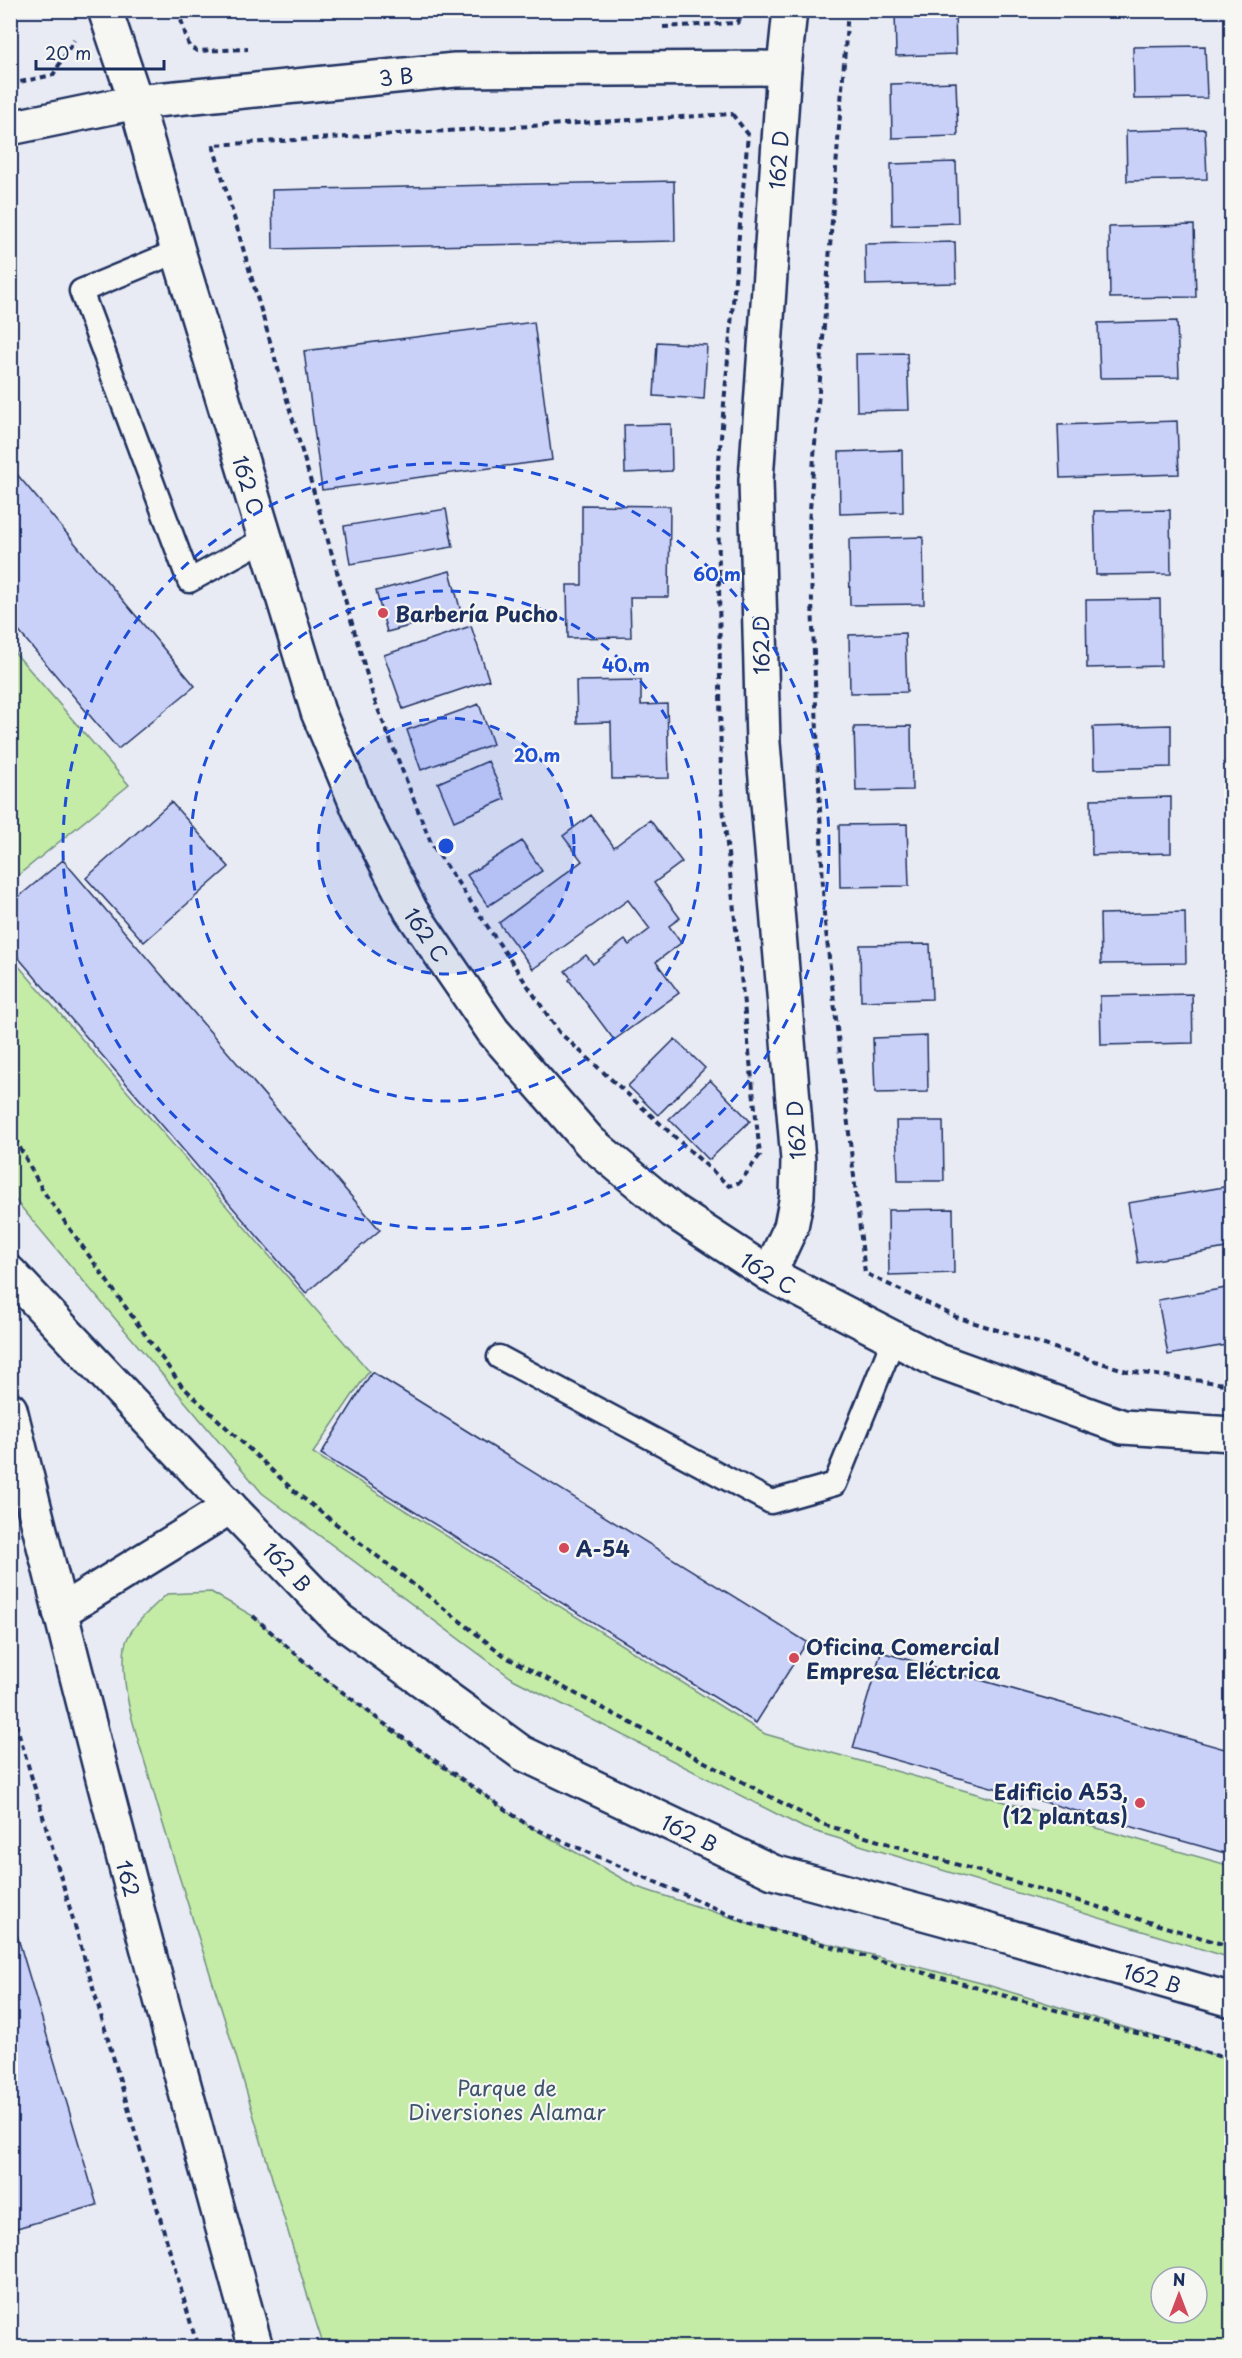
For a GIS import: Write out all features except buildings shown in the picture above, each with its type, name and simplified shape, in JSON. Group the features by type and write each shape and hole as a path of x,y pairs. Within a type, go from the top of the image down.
{"street":[{"name":"162 C","path":"105,10 136,102 178,251 318,712 361,814 411,911 493,1031 590,1142 673,1211 769,1274 936,1360 1123,1427 1232,1434"},
{"name":"162 D","path":"769,1274 791,1227 797,1196 798,1160 763,743 756,480 790,10"},
{"name":"3 B","path":"10,128 136,102 455,70 784,68"},
{"name":"162 B","path":"10,1273 230,1508 338,1619 522,1753 773,1872 1232,2000"},
{"name":"162","path":"10,1409 60,1612 201,2151 256,2348"},
{"path":"60,1612 230,1508"}],"lane":[{"path":"178,251 81,291 189,581 265,539"},
{"path":"499,1357 771,1502 835,1484 894,1338"}],"path":[{"path":"848,10 809,523 824,914 865,1273 956,1317 1127,1371 1232,1385"},
{"path":"10,84 53,75 76,36"},
{"path":"732,114 748,134 718,471 721,788 760,1155 740,1182 729,1186 560,1032 431,843 374,699 213,145 732,114"},
{"path":"10,1130 43,1191 181,1385 294,1491 507,1657 822,1824 1232,1947"},
{"path":"10,1703 198,2348"}],"green space":[{"path":"10,647 129,785 11,881 10,881"},
{"path":"10,956 369,1371 313,1453 765,1734 1231,1866 1231,1958 804,1828 513,1679 262,1493 11,1195"},
{"name":"Parque de Diversiones Alamar","path":"211,1592 253,1616 316,1672 411,1744 529,1826 637,1887 748,1923 981,1983 1231,2060 1231,2347 324,2347 232,2043 170,1849 127,1698 125,1646 131,1632 167,1594"}],"place":[{"name":"Barbería Pucho","path":"383,613"},
{"name":"A-54","path":"564,1548"},
{"name":"Oficina Comercial Empresa Eléctrica","path":"794,1658"},
{"name":"Edificio A53, (12 plantas)","path":"1140,1803"}]}
